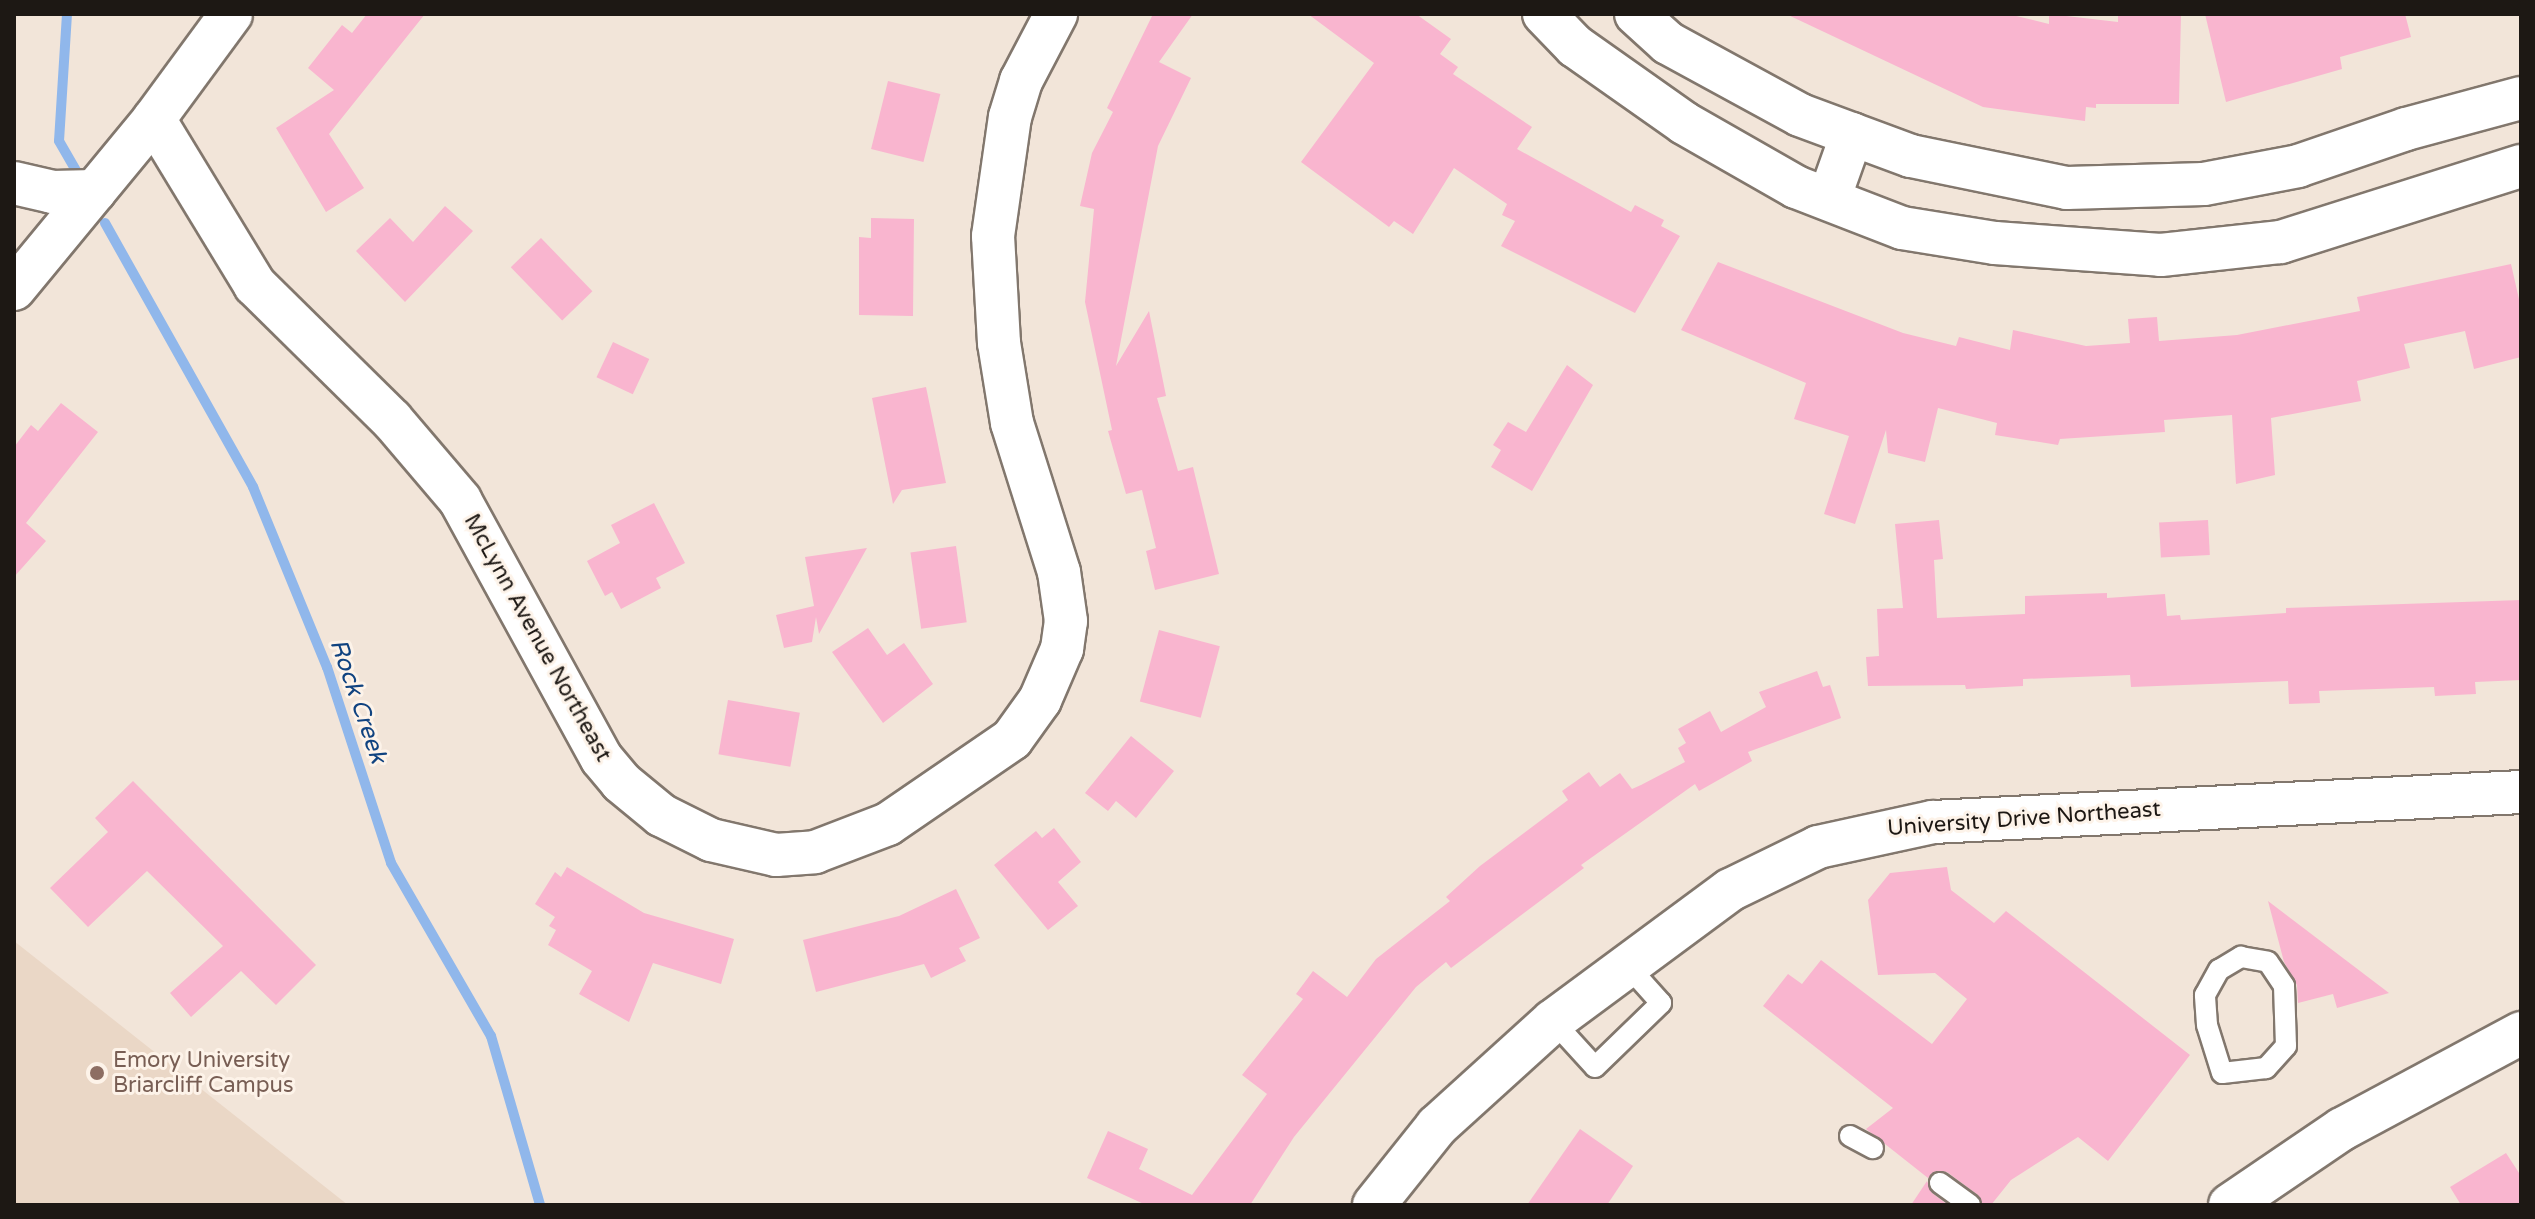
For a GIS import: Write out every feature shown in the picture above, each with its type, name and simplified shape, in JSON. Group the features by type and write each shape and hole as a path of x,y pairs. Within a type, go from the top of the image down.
{"street":[{"path":"14,289 154,119 231,14"},
{"name":"McLynn Avenue Northeast","path":"154,119 255,285 392,420 460,500 602,759 621,782 661,815 711,840 776,855 815,852 888,824 1002,747 1040,700 1062,649 1066,621 1059,572 1012,423 997,316 993,236 1010,117 1021,81 1056,14"},
{"path":"1544,14 1575,46 1684,123 1796,187 1902,228 1995,243 2161,255 2281,242 2521,166"},
{"path":"1636,14 1668,43 1800,115 1911,156 2067,188 2204,184 2298,166 2406,129 2521,98"},
{"path":"1829,199 1852,134"},
{"path":"2298,166 2314,231"},
{"path":"14,183 52,192 95,191"},
{"name":"University Drive Northeast","path":"1374,1205 1437,1126 1553,1021 1626,964 1730,890 1775,865 1853,835 1893,827 2233,804 2521,792"},
{"path":"2230,1205 2342,1129 2521,1033"}],"lane":[{"path":"2241,957 2268,962 2284,986 2286,1046 2266,1068 2222,1073 2207,1025 2205,995 2219,970 2241,957"},
{"path":"1553,1021 1595,1067 1661,1003 1626,964"},
{"path":"1850,1136 1873,1148"},
{"path":"1940,1183 1970,1205"}],"shaded area":[{"name":"Emory University Briarcliff Campus","path":"14,941 348,1205 14,1205"}],"building":[{"path":"367,14 425,14 329,134 364,188 326,212 276,128 334,90 308,68 342,25 352,33"},
{"path":"1153,14 1193,14 1159,62 1191,78 1158,146 1116,366 1149,311 1166,396 1157,398 1178,471 1193,467 1219,574 1155,590 1146,551 1156,548 1142,490 1126,494 1108,431 1112,430 1085,302 1094,209 1080,206 1092,153 1113,112 1107,108"},
{"path":"1308,14 1416,14 1451,39 1440,54 1458,67 1453,74 1532,127 1517,149 1631,212 1635,205 1664,220 1661,226 1680,236 1635,313 1501,246 1515,221 1502,215 1507,204 1454,168 1413,234 1394,221 1389,227 1301,162 1374,63"},
{"path":"1786,14 2008,14 2049,24 2049,14 2118,22 2118,14 2181,14 2179,104 2096,104 2096,108 2086,107 2085,121 1983,107"},
{"path":"2205,14 2405,14 2411,37 2340,57 2342,69 2226,102"},
{"path":"888,81 940,94 923,162 871,149"},
{"path":"445,206 473,231 405,302 356,251 390,218 413,242"},
{"path":"871,218 914,219 913,316 859,315 859,237 871,238"},
{"path":"541,238 592,291 562,320 511,267"},
{"path":"1718,262 1903,333 1956,346 1959,337 2010,350 2013,330 2086,346 2130,343 2128,319 2157,317 2159,341 2237,335 2360,311 2357,297 2511,264 2521,308 2521,357 2474,369 2465,331 2404,344 2410,368 2357,381 2361,401 2271,418 2275,475 2236,484 2232,415 2164,420 2165,432 2060,439 2058,445 1995,435 1997,423 1938,408 1925,462 1888,453 1886,430 1855,524 1824,514 1849,436 1794,419 1806,383 1681,330"},
{"path":"613,342 649,359 633,394 597,377"},
{"path":"1567,365 1593,385 1532,491 1491,467 1501,450 1493,445 1508,422 1526,432"},
{"path":"926,387 946,483 902,490 893,504 872,398"},
{"path":"61,403 98,432 26,523 46,541 14,577 14,447 31,425 38,431"},
{"path":"654,503 685,563 656,578 661,588 621,609 612,592 605,596 587,561 620,543 611,525"},
{"path":"1939,520 1943,559 1934,560 1937,618 2025,614 2025,596 2107,593 2107,598 2165,594 2167,616 2180,615 2181,620 2286,613 2286,608 2521,600 2521,680 2475,682 2476,694 2435,696 2434,687 2319,691 2320,703 2289,704 2288,681 2131,687 2130,675 2023,679 2023,686 1966,689 1965,685 1868,686 1866,657 1879,656 1877,609 1903,608 1895,524"},
{"path":"2208,520 2210,555 2161,558 2159,523"},
{"path":"956,546 967,622 921,629 910,552"},
{"path":"867,548 819,634 816,617 812,642 784,648 776,615 814,606 805,557"},
{"path":"868,628 887,655 904,643 933,684 883,723 832,652"},
{"path":"1159,630 1220,646 1201,718 1140,701"},
{"path":"1817,671 1823,687 1830,685 1841,718 1748,752 1752,761 1699,791 1695,784 1581,865 1584,868 1451,968 1446,962 1416,987 1294,1137 1250,1205 1146,1205 1087,1178 1108,1131 1148,1149 1139,1169 1192,1195 1267,1094 1242,1075 1303,999 1296,994 1313,971 1347,997 1376,959 1450,901 1446,897 1480,866 1568,800 1562,791 1589,772 1600,787 1620,773 1632,789 1685,762 1678,748 1686,743 1678,729 1710,711 1721,732 1766,707 1759,692"},
{"path":"728,700 800,713 790,767 718,754"},
{"path":"1131,736 1174,771 1136,818 1116,801 1108,811 1085,793"},
{"path":"133,781 316,965 276,1005 241,971 191,1017 170,993 223,946 147,871 88,927 50,888 108,832 95,818"},
{"path":"1054,828 1081,862 1058,882 1078,906 1048,930 994,865 1036,831 1042,838"},
{"path":"567,867 644,913 734,939 721,984 653,963 629,1022 579,994 592,971 548,945 556,930 549,926 555,917 535,904 555,872 561,877"},
{"path":"1947,867 1951,890 1994,923 2006,911 2190,1055 2108,1161 2078,1137 2011,1180 1991,1205 1983,1205 1978,1195 1947,1172 1936,1171 1928,1178 1866,1129 1893,1108 1763,1006 1788,974 1802,984 1821,960 1932,1044 1967,999 1935,973 1878,975 1868,900 1890,873"},
{"path":"956,889 980,938 959,948 966,961 931,978 924,964 816,992 803,940 899,916"},
{"path":"2268,901 2389,993 2337,1008 2333,994 2298,1003 2297,985 2284,962"},
{"path":"1580,1129 1633,1166 1607,1205 1527,1205"},
{"path":"2506,1153 2521,1176 2521,1205 2461,1205 2450,1187"},
{"path":"1927,1181 1932,1193 1948,1205 1911,1205"}],"waterway":[{"name":"Rock Creek","path":"67,14 59,141 76,170"},
{"name":"Rock Creek","path":"105,223 253,487 327,667 391,863 491,1036 540,1205"}],"place":[{"name":"Emory University Briarcliff Campus","path":"97,1073"}]}
